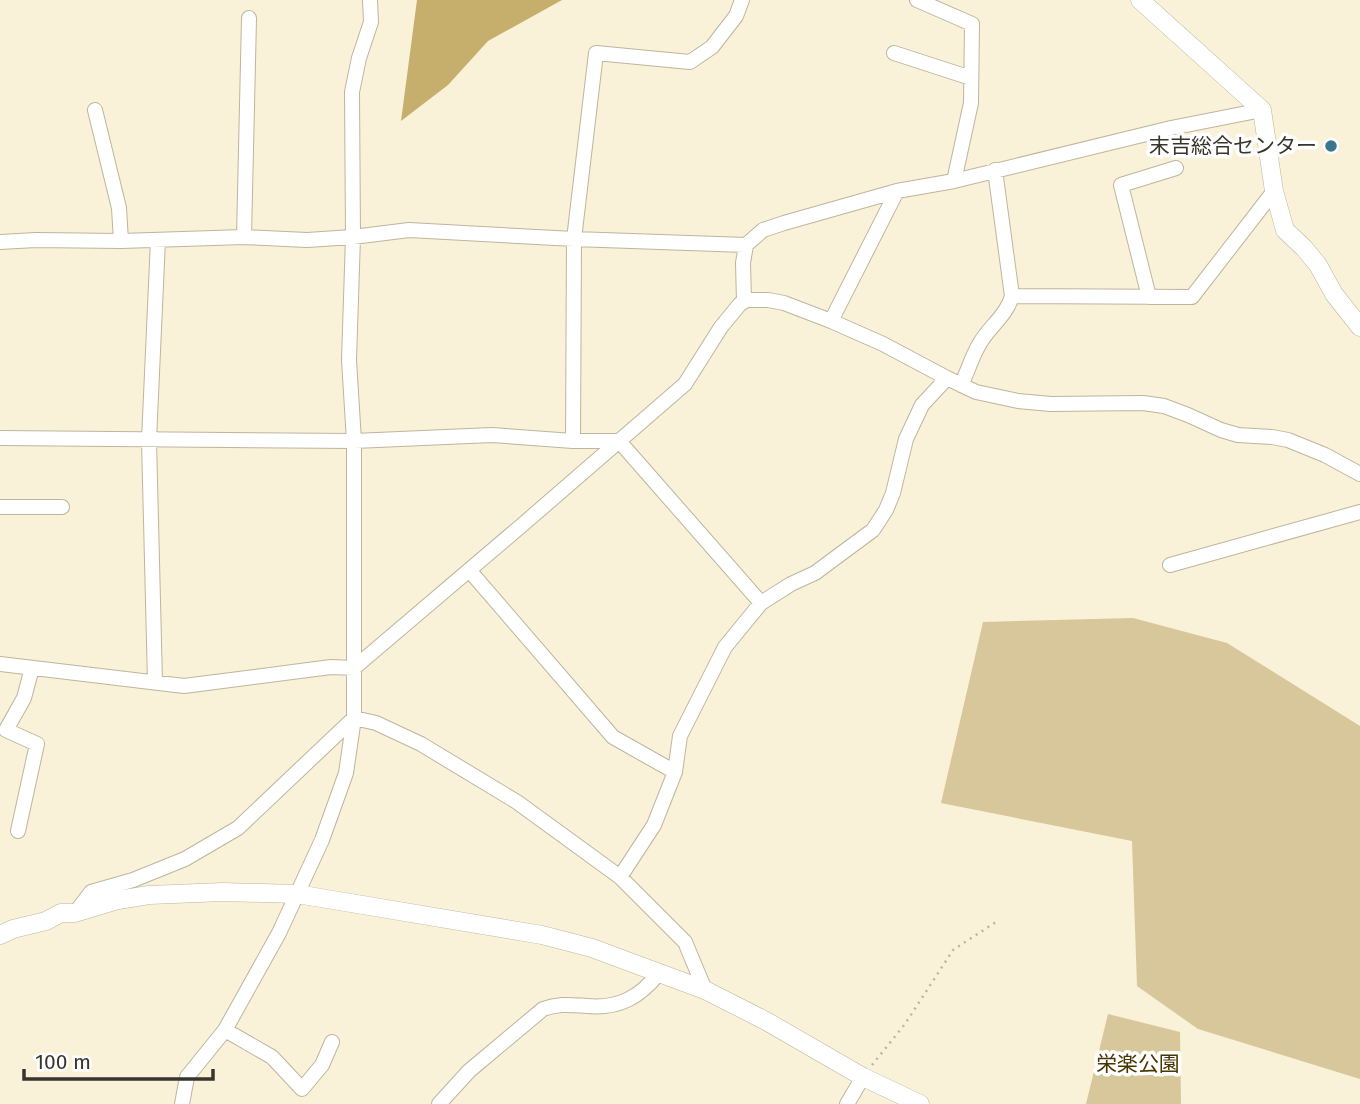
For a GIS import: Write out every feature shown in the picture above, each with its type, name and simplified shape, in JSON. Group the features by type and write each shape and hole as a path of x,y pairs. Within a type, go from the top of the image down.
{"street":[{"path":"183,1104 187,1077 225,1030 279,933 322,840 346,773 354,718 354,441 349,360 353,237 352,92 359,58 371,22 370,0"},
{"path":"573,441 574,239 596,53 690,62 712,47 736,16 742,0"},
{"path":"917,0 972,24 971,103 954,181"},
{"path":"1140,0 1262,110 1274,191 1284,230 1318,265 1334,294 1360,327"},
{"path":"244,237 248,18"},
{"path":"894,53 971,78"},
{"path":"95,110 119,208 121,241"},
{"path":"744,302 743,263 746,245 763,230 773,226 897,191 954,181 1171,128 1262,110"},
{"path":"1149,297 1121,185 1176,169"},
{"path":"961,385 973,354 1006,310 1012,296 995,170"},
{"path":"831,321 897,191"},
{"path":"1012,296 1192,297 1274,191"},
{"path":"0,242 244,237 307,240 409,230 746,245"},
{"path":"155,682 149,440 158,240"},
{"path":"0,664 184,686 331,667 354,668 685,384 720,327 744,302 753,299 784,303 831,321 883,344 976,392 1051,404 1143,403 1164,406 1238,435 1272,436 1288,440 1325,455 1360,474"},
{"path":"620,877 654,825 675,772 680,736 724,647 761,603 790,584 815,573 873,530 887,510 906,439 922,405 947,379"},
{"path":"0,438 354,441 492,435 573,441 619,440"},
{"path":"619,440 761,603"},
{"path":"0,507 62,507"},
{"path":"1170,565 1360,512"},
{"path":"469,570 613,737 675,772"},
{"path":"18,831 37,744 6,730 24,698 32,668"},
{"path":"354,718 376,723 421,744 517,802 620,877 685,942 705,990"},
{"path":"75,913 91,892 133,880 185,859 238,828 354,718"},
{"path":"0,935 46,921 61,913 75,913 118,900 149,895 223,892 297,894 542,935 592,948 705,990 766,1021 863,1077 920,1104"},
{"path":"439,1104 469,1072 543,1009 554,1004 600,1007 630,1000 648,987 659,973"},
{"path":"225,1030 272,1057 302,1089 322,1065 332,1042"},
{"path":"847,1104 863,1077"}],"path":[{"path":"863,1077 905,1024 953,950 999,920"}],"green space":[{"path":"1133,618 1227,643 1360,726 1360,1079 1198,1029 1137,986 1132,841 941,803 983,622"},
{"name":"栄楽公園","path":"1108,1014 1180,1032 1181,1104 1086,1104"}],"shaded area":[{"path":"417,0 562,0 488,41 448,85 401,121"}],"place":[{"name":"末吉総合センター","path":"1331,146"}]}
